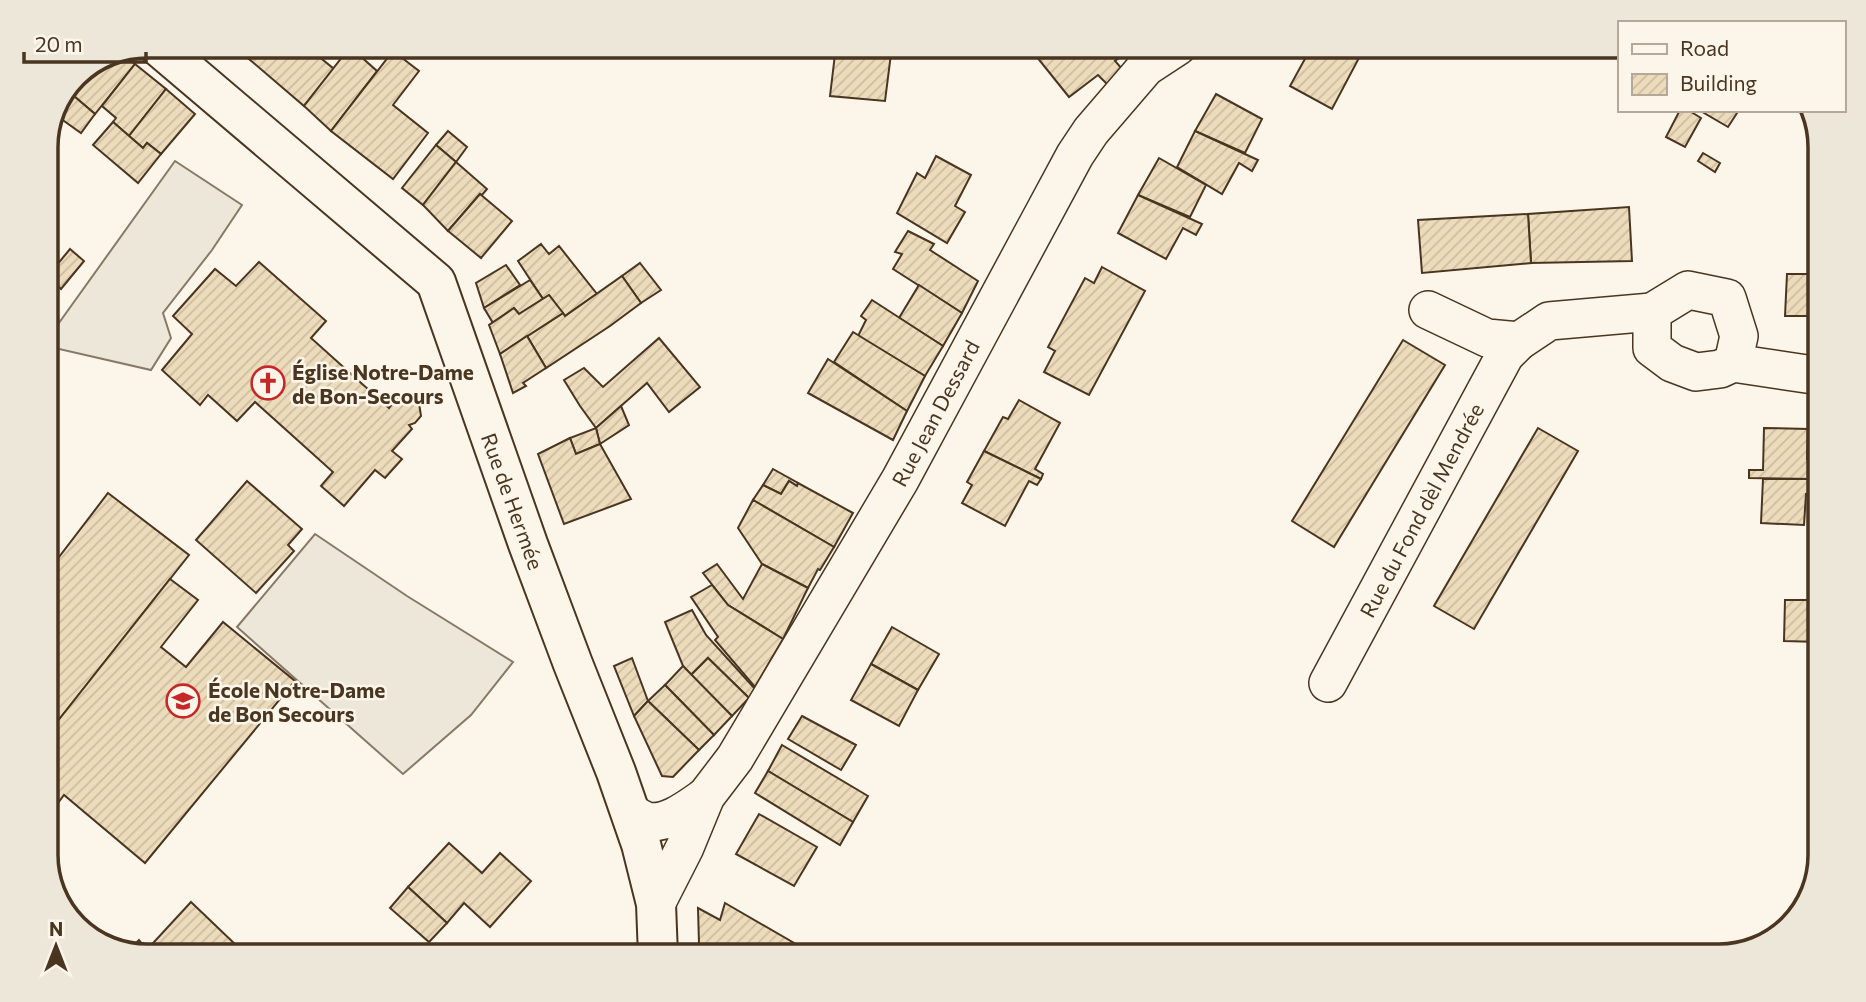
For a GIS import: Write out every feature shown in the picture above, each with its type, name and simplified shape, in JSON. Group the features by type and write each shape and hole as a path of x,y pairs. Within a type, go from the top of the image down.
{"street":[{"name":"Rue de Hermée","path":"172,58 436,282 533,556 631,813 656,904 658,944"},
{"name":"Rue Jean Dessard","path":"656,904 685,847 706,796 735,758 900,480 1074,155 1146,67 1160,58"},
{"path":"1733,363 1739,335 1727,298 1688,290 1652,312 1652,348 1672,363 1696,372 1720,369 1733,363 1808,374"},
{"path":"1428,310 1487,338 1519,341"},
{"name":"Rue du Fond dèl Mendrée","path":"1328,683 1505,355 1519,341 1549,321 1652,312"},
{"name":"Rue Jean Dessard","path":"631,813 647,821 664,820 683,812 706,796"}],"shaded area":[{"path":"175,161 242,205 212,250 163,313 171,338 151,370 58,349 58,324"},
{"path":"315,534 407,596 513,662 471,715 403,774 237,627"}],"building":[{"path":"321,58 334,69 304,106 249,59"},
{"path":"341,58 362,58 377,71 331,131 304,106"},
{"path":"388,58 402,58 419,71 393,105 428,133 393,179 331,131"},
{"path":"835,58 890,58 885,101 830,96"},
{"path":"1038,58 1119,58 1115,61 1123,70 1108,85 1098,75 1069,97"},
{"path":"1305,58 1359,58 1332,109 1290,86"},
{"path":"130,60 135,64 95,114 74,96 76,92 102,70"},
{"path":"135,64 166,89 129,136 113,122 116,118 102,106"},
{"path":"166,89 195,114 161,154 147,143 143,148 129,136"},
{"path":"1216,94 1262,119 1245,153 1195,131"},
{"path":"74,96 95,114 81,133 62,120"},
{"path":"1679,112 1691,112 1701,118 1685,147 1666,137"},
{"path":"1702,112 1738,112 1728,127"},
{"path":"113,122 143,148 147,143 161,154 138,183 93,145"},
{"path":"448,131 467,147 456,162 436,145"},
{"path":"1195,131 1258,160 1252,171 1239,163 1222,194 1177,167"},
{"path":"436,145 456,162 423,205 402,188"},
{"path":"1703,153 1720,163 1715,172 1698,161"},
{"path":"936,156 971,175 955,206 965,212 947,243 897,213 917,173 925,178"},
{"path":"1159,158 1206,185 1190,217 1138,195"},
{"path":"456,162 487,189 448,231 423,205"},
{"path":"480,194 512,221 481,258 448,231"},
{"path":"1138,195 1202,224 1196,235 1183,228 1166,259 1118,233"},
{"path":"1629,207 1632,261 1531,263 1528,214"},
{"path":"1528,214 1531,263 1422,273 1418,220"},
{"path":"908,231 934,244 930,250 978,281 962,313 893,269 902,254 895,252"},
{"path":"541,244 549,254 559,246 597,294 565,316 549,295 543,299 518,261"},
{"path":"70,249 84,261 61,289 58,286 58,264"},
{"name":"Église Notre-Dame de Bon-Secours","path":"259,262 326,321 311,338 389,408 395,400 406,395 415,398 419,403 421,416 409,425 412,429 392,451 402,459 385,478 375,470 344,506 321,486 333,472 255,402 237,421 208,395 200,405 162,370 192,334 173,316 215,269 236,286"},
{"path":"640,263 661,290 641,303 622,276"},
{"path":"506,265 520,285 484,308 476,283"},
{"path":"1102,267 1145,291 1089,395 1044,372 1055,351 1048,347 1085,278 1094,283"},
{"path":"1787,274 1808,274 1808,316 1785,316"},
{"path":"622,276 641,303 546,368 527,336 563,313 565,316"},
{"path":"530,280 543,299 519,314 514,308 493,323 484,308"},
{"path":"919,285 962,313 943,346 899,318"},
{"path":"549,295 563,313 500,354 489,325 514,308 519,314"},
{"path":"872,300 943,346 925,376 858,336 866,320 861,316"},
{"path":"853,332 925,376 907,411 834,362"},
{"path":"527,336 546,368 523,383 526,386 513,393 500,354"},
{"path":"659,338 700,387 669,412 647,383 596,428 564,380 584,368 603,387"},
{"path":"1403,340 1445,365 1334,547 1292,521"},
{"path":"828,359 907,411 893,440 808,393"},
{"path":"1019,400 1060,423 1035,469 1043,474 1041,479 984,451 1003,417 1008,419"},
{"path":"621,406 629,425 600,444 596,428"},
{"path":"596,428 600,444 576,454 570,438"},
{"path":"1538,428 1578,451 1474,629 1434,606"},
{"path":"1764,428 1808,429 1808,479 1749,478 1749,470 1763,470"},
{"path":"570,438 576,454 600,444 631,499 564,524 538,454"},
{"path":"984,451 1041,479 1037,485 1029,481 1005,526 962,503 972,485 967,482"},
{"path":"773,469 798,483 797,486 789,481 781,494 763,485"},
{"path":"1763,479 1808,479 1804,525 1761,523"},
{"path":"247,481 302,529 288,545 294,551 256,593 196,540"},
{"path":"789,481 797,486 798,483 853,513 834,547 753,500 763,485 781,494"},
{"path":"108,493 189,555 58,721 58,558"},
{"path":"753,500 834,547 808,588 762,564 738,528"},
{"path":"717,564 743,599 762,564 808,588 783,639 728,605 703,573"},
{"path":"170,579 198,600 161,647 186,667 223,622 295,681 145,863 64,795 58,803 58,721"},
{"path":"712,585 728,605 783,639 755,687 715,640 718,637 691,597"},
{"path":"1785,600 1808,600 1808,642 1784,641"},
{"path":"692,610 706,635 756,690 749,698 708,658 691,675 683,666 665,622"},
{"path":"892,627 939,654 918,690 871,664"},
{"path":"632,658 648,701 634,716 614,666"},
{"path":"708,658 749,698 732,716 691,675"},
{"path":"871,664 918,690 899,726 851,700"},
{"path":"683,666 732,716 714,735 665,685"},
{"path":"665,685 714,735 699,750 648,701"},
{"path":"648,701 699,750 673,777 662,776 634,716"},
{"path":"802,716 856,745 841,770 788,739"},
{"path":"782,745 868,796 853,822 768,771"},
{"path":"768,771 853,822 840,845 755,793"},
{"path":"759,814 817,847 794,886 736,854"},
{"path":"449,843 482,873 500,853 531,881 490,927 464,903 447,923 408,887"},
{"path":"408,887 447,923 429,942 390,908"},
{"path":"191,902 235,944 152,944"},
{"path":"725,903 796,944 699,944 698,908 720,920"}],"place":[{"name":"Église Notre-Dame de Bon-Secours","path":"268,383"},
{"name":"École Notre-Dame de Bon Secours","path":"183,701"}]}
